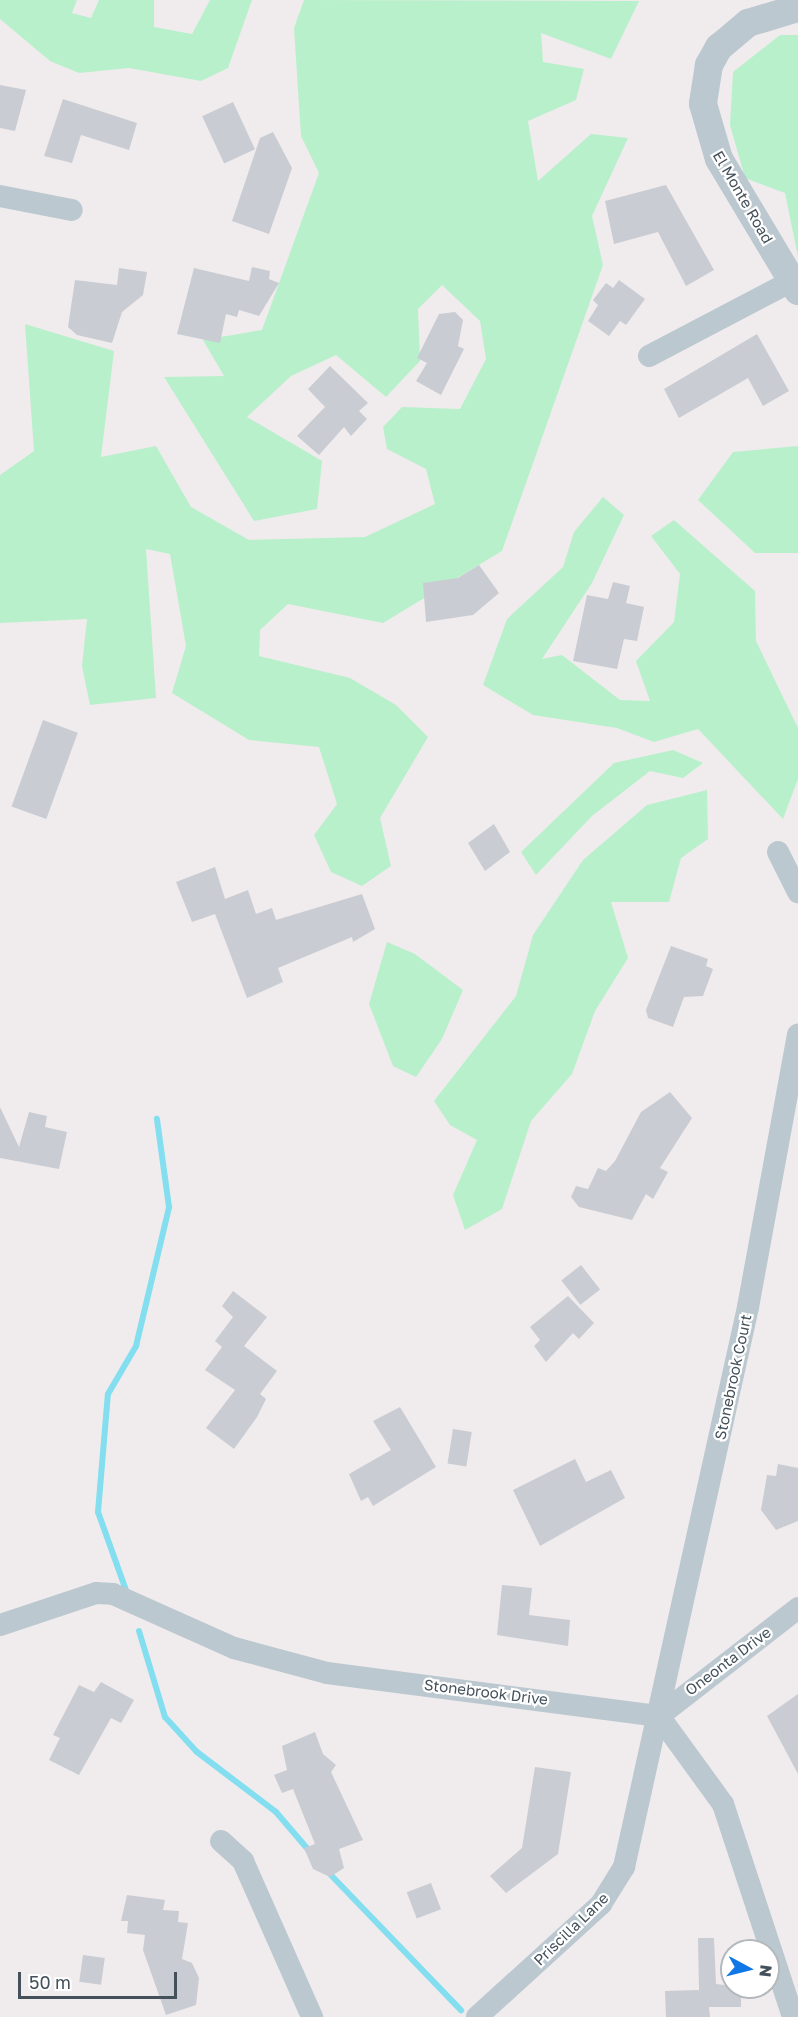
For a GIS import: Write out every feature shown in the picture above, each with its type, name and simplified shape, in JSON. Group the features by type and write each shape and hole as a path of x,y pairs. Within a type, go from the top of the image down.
{"street":[{"name":"El Monte Road","path":"795,286 719,159 703,104 709,65 719,47 748,23 798,8"},
{"path":"0,196 72,210"},
{"path":"649,356 795,286"},
{"path":"778,852 798,892"},
{"name":"Stonebrook Court","path":"659,1716 748,1307 798,1035"},
{"name":"Stonebrook Drive","path":"0,1625 96,1593 113,1594 234,1648 327,1673 659,1716"},
{"name":"Oneonta Drive","path":"659,1716 798,1608"},
{"path":"659,1716 723,1804 793,2017"},
{"name":"Priscilla Lane","path":"477,2017 615,1887 659,1716"},
{"path":"222,1841 243,1861 312,2017"}],"green space":[{"path":"0,0 77,0 72,13 91,18 99,0 154,0 154,27 192,34 210,0 252,0 228,68 201,81 129,68 79,73 50,61 0,19"},
{"path":"304,0 639,1 611,59 541,33 543,62 584,69 576,100 528,121 538,181 591,134 628,138 592,216 603,265 502,551 383,623 288,604 260,630 259,656 350,678 396,705 428,737 380,818 391,866 362,886 331,872 314,835 337,804 319,747 249,740 172,693 186,646 170,554 146,549 156,698 90,705 82,666 87,619 0,623 0,475 34,451 25,324 114,351 101,457 156,446 191,507 249,540 365,537 435,504 426,469 387,449 383,427 402,407 460,409 486,359 480,321 442,285 418,309 420,361 386,397 336,355 291,376 247,417 322,461 317,509 254,521 164,377 224,376 203,340 262,330 319,173 301,136 294,28"},
{"path":"780,35 798,35 798,257 785,193 745,178 730,125 733,72"},
{"path":"798,446 798,553 755,553 698,500 733,452"},
{"path":"603,497 624,515 592,583 542,659 562,655 620,700 650,701 636,661 674,622 680,574 651,536 674,520 755,591 756,641 798,728 798,779 783,819 698,729 654,742 617,728 533,715 483,685 507,619 563,567 574,532"},
{"path":"673,750 703,763 683,778 650,771 592,816 536,875 521,852 614,763"},
{"path":"707,790 708,839 681,858 669,902 611,902 628,958 595,1011 572,1074 531,1121 502,1209 465,1230 453,1195 477,1140 450,1125 434,1101 516,996 533,935 583,860 647,805"},
{"path":"387,942 415,954 463,990 442,1039 416,1077 393,1066 369,1004"}],"building":[{"path":"0,85 26,90 15,131 0,128"},
{"path":"63,99 137,123 129,150 81,135 72,163 44,156"},
{"path":"233,102 255,149 224,163 202,116"},
{"path":"273,132 292,168 269,234 232,221 260,138"},
{"path":"666,185 714,270 686,286 658,232 614,244 605,201"},
{"path":"252,267 270,271 269,279 279,283 259,316 239,310 237,317 226,314 220,343 177,334 194,268 249,281"},
{"path":"119,268 147,272 143,295 122,312 112,343 77,335 68,327 75,280 117,285"},
{"path":"619,280 645,299 626,325 620,321 609,336 588,321 598,305 593,300 606,283 613,288"},
{"path":"455,312 463,320 458,346 464,349 441,395 416,381 427,363 417,358 439,314"},
{"path":"757,334 789,391 763,406 748,378 679,418 664,389"},
{"path":"330,366 368,403 359,411 367,419 351,436 344,427 319,455 297,436 325,407 308,389"},
{"path":"479,565 499,593 473,615 426,622 423,583 458,578"},
{"path":"613,582 630,586 626,603 644,607 637,641 624,639 617,669 573,661 587,595 608,599"},
{"path":"43,720 78,733 46,819 12,806"},
{"path":"494,824 510,852 485,871 468,843"},
{"path":"215,867 225,899 248,890 256,914 272,908 276,920 362,894 375,929 353,942 352,937 278,968 283,982 247,998 215,914 192,922 176,882"},
{"path":"671,946 708,959 706,966 713,969 703,996 684,997 673,1027 648,1018 646,1010"},
{"path":"670,1092 692,1118 660,1168 668,1172 653,1199 646,1194 632,1220 579,1207 571,1197 576,1186 588,1189 598,1168 606,1171 615,1161 641,1112"},
{"path":"0,1107 19,1147 29,1112 47,1116 45,1127 67,1132 59,1169 0,1158"},
{"path":"581,1265 600,1289 580,1305 561,1280"},
{"path":"233,1291 267,1317 244,1346 277,1371 260,1394 266,1399 257,1417 234,1449 206,1428 235,1390 205,1370 222,1347 215,1341 233,1317 222,1306"},
{"path":"568,1296 594,1323 579,1339 573,1333 546,1362 534,1346 540,1340 530,1327"},
{"path":"400,1407 436,1467 373,1506 368,1497 361,1501 349,1474 391,1450 373,1421"},
{"path":"453,1429 472,1432 466,1467 448,1464"},
{"path":"575,1459 586,1482 611,1470 625,1498 540,1546 513,1490"},
{"path":"778,1464 798,1468 798,1521 776,1530 761,1510 767,1475 776,1476"},
{"path":"502,1585 532,1588 529,1615 570,1620 568,1646 497,1635"},
{"path":"101,1682 134,1700 121,1723 111,1718 79,1775 49,1760 60,1738 53,1735 79,1685 94,1692"},
{"path":"798,1694 798,1774 767,1716"},
{"path":"315,1732 323,1754 336,1765 331,1772 363,1840 339,1849 344,1868 330,1877 313,1869 304,1848 315,1844 293,1789 282,1793 274,1775 287,1770 282,1746"},
{"path":"535,1767 571,1772 558,1854 506,1893 490,1876 522,1848"},
{"path":"431,1883 441,1909 417,1918 407,1892"},
{"path":"127,1895 165,1900 163,1910 179,1911 178,1922 188,1923 182,1959 192,1963 199,1978 196,2005 166,2015 143,1950 145,1935 127,1933 128,1921 121,1921"},
{"path":"698,1938 714,1938 716,1984 720,1984 720,1999 741,1999 741,2007 709,2007 710,2017 666,2017 665,1991 699,1990"},
{"path":"83,1955 105,1958 101,1985 79,1982"}],"waterway":[{"path":"127,1593 98,1512 108,1394 136,1346 169,1207 157,1119"},
{"path":"139,1631 165,1717 197,1752 276,1812 311,1853"},
{"path":"328,1872 461,2010"}]}
